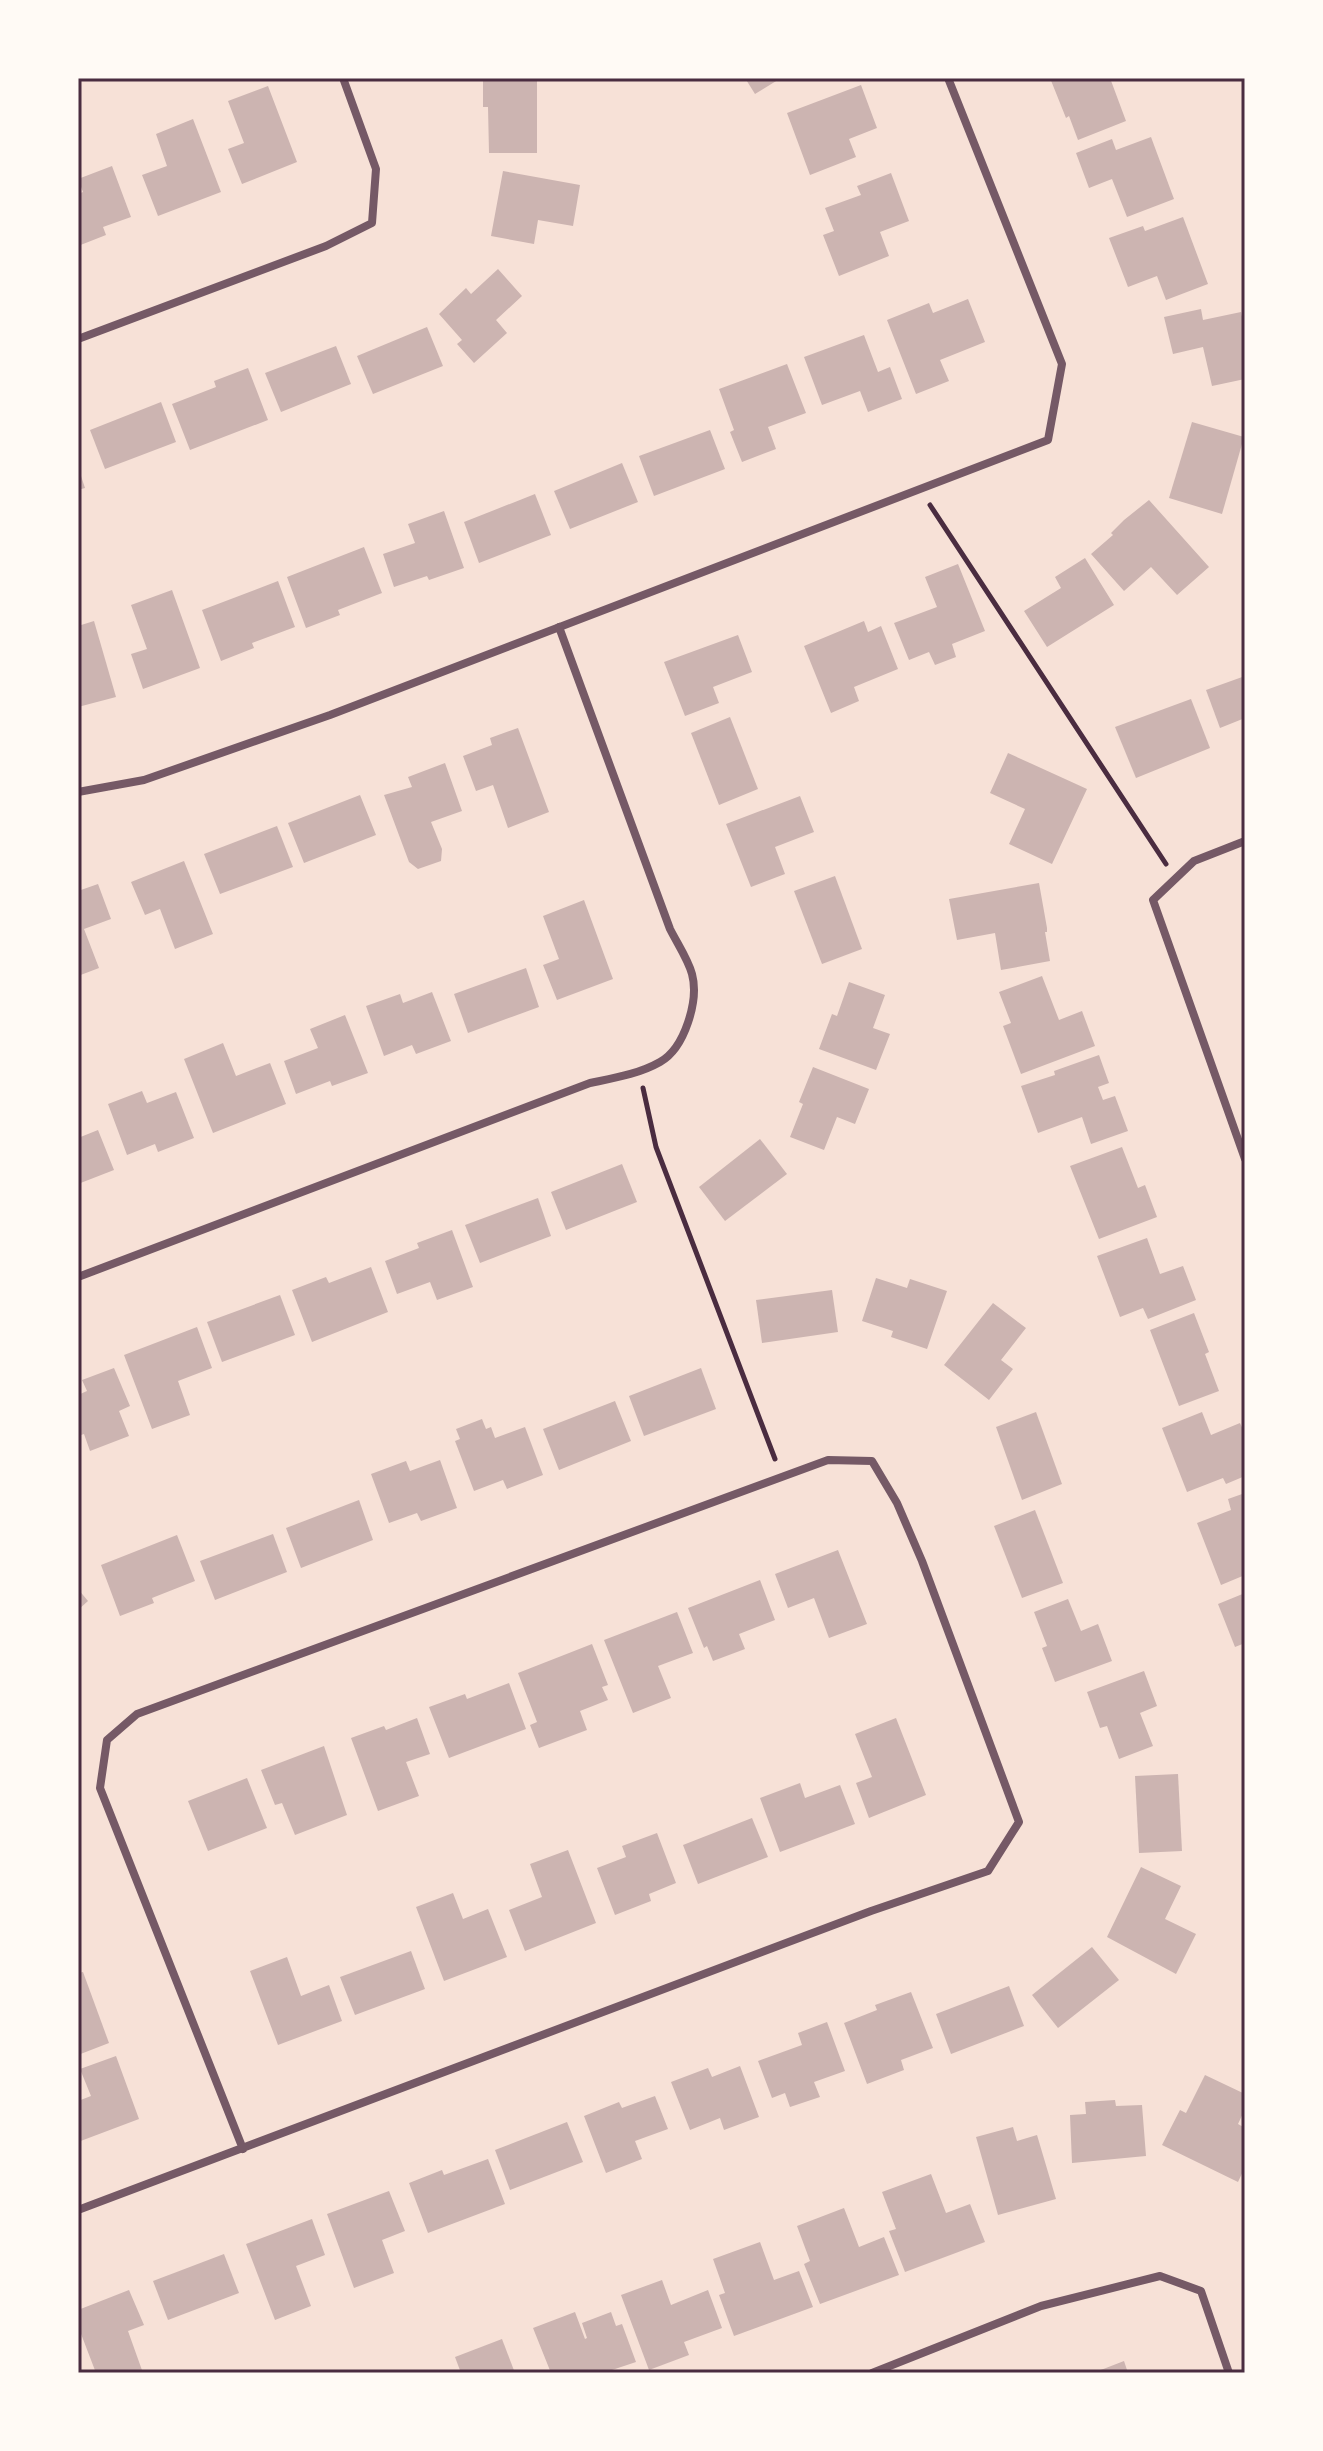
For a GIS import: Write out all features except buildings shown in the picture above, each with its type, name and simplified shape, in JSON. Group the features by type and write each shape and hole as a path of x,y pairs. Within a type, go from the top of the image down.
{"street":[{"path":"78,339 326,246 372,223 376,169 343,78"},
{"path":"78,792 144,780 330,715 1048,440 1062,364 948,78"},
{"path":"78,1277 590,1083 640,1071 664,1060 683,1035 693,1009 692,974 670,929 559,627"},
{"path":"1245,841 1194,861 1153,900 1245,1159"},
{"path":"78,2210 243,2149 871,1911 988,1871 1019,1822 922,1561 897,1503 872,1461 828,1460 781,1477 137,1714 107,1740 100,1788 243,2149"},
{"path":"872,2373 1041,2306 1160,2276 1201,2291 1229,2373"}],"path":[{"path":"920,490 1175,879"},
{"path":"640,1071 656,1147 781,1477"}]}
